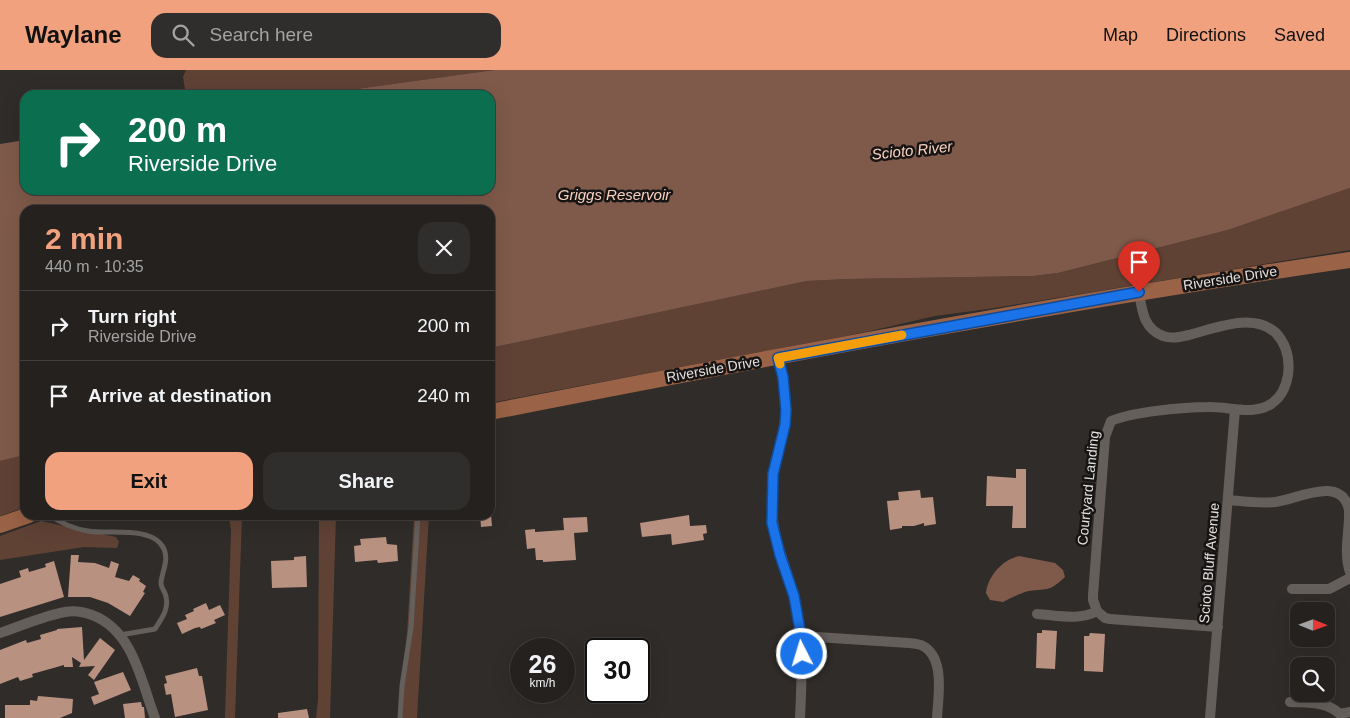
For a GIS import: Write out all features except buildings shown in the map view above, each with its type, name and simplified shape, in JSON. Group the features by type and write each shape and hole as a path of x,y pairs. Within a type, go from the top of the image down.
{"main road":[{"name":"Riverside Drive","path":"495,411 1139,292 1350,260"},
{"path":"0,525 20,518"}],"street":[{"name":"Courtyard Landing","path":"1097,611 1093,595 1103,454 1105,437 1111,421 1124,417 1170,410 1210,407 1234,409 1264,408 1282,393 1286,384 1287,352 1279,337 1271,329 1261,324 1247,322 1176,338 1164,336 1152,329 1147,323 1139,292"},
{"path":"778,358 783,377 786,410 785,425 773,474 772,523 780,555 794,596 801,636 800,718"},
{"name":"Scioto Bluff Avenue","path":"1210,718 1234,409"},
{"path":"1228,500 1276,502 1326,490 1338,494 1345,500 1349,512 1347,561 1350,572"},
{"path":"1292,589 1329,589 1350,578"},
{"path":"0,633 66,611 84,613 103,620 116,629 131,651 154,718"},
{"path":"1037,614 1089,616 1097,611 1105,618 1110,619 1218,626"},
{"path":"801,636 921,645 931,654 937,665 940,680 937,718"},
{"path":"1290,702 1326,704 1343,715"}],"lane":[{"path":"56,520 64,525 89,532 129,532 155,538 164,549 166,564 161,584 166,597 166,610 155,629 120,635"},
{"path":"400,718 402,686 411,627 418,520"}],"shaded area":[{"path":"186,70 494,70 349,90 185,90 183,77"},
{"path":"1350,188 1350,250 935,316 866,332 495,402 495,347 807,281 1033,276 1058,273 1228,230"},
{"path":"20,456 20,509 0,516 0,461"},
{"path":"230,520 242,520 235,718 225,718 231,531"},
{"path":"319,520 336,520 330,718 316,718 318,700"},
{"path":"414,520 429,520 417,718 402,718"},
{"path":"41,521 116,537 119,542 117,548 84,547 0,560 0,536"}],"water":[{"name":"Griggs Reservoir","path":"494,70 1350,70 1350,188 1228,230 1058,273 1033,276 807,281 495,347 495,205 20,205 20,456 0,461 0,144 20,141 20,195 495,195 495,90 349,90"},
{"path":"1019,556 1055,563 1063,570 1065,577 1048,588 1029,591 1003,602 990,600 986,593 993,575 1007,561"}],"slow traffic":[{"path":"780,364 778,358 902,335"}],"route":[{"path":"802,654 794,596 780,555 772,523 773,474 785,425 786,410 783,377 778,358 1139,292"}],"water label":[{"name":"Scioto River","path":"912,150"}]}
